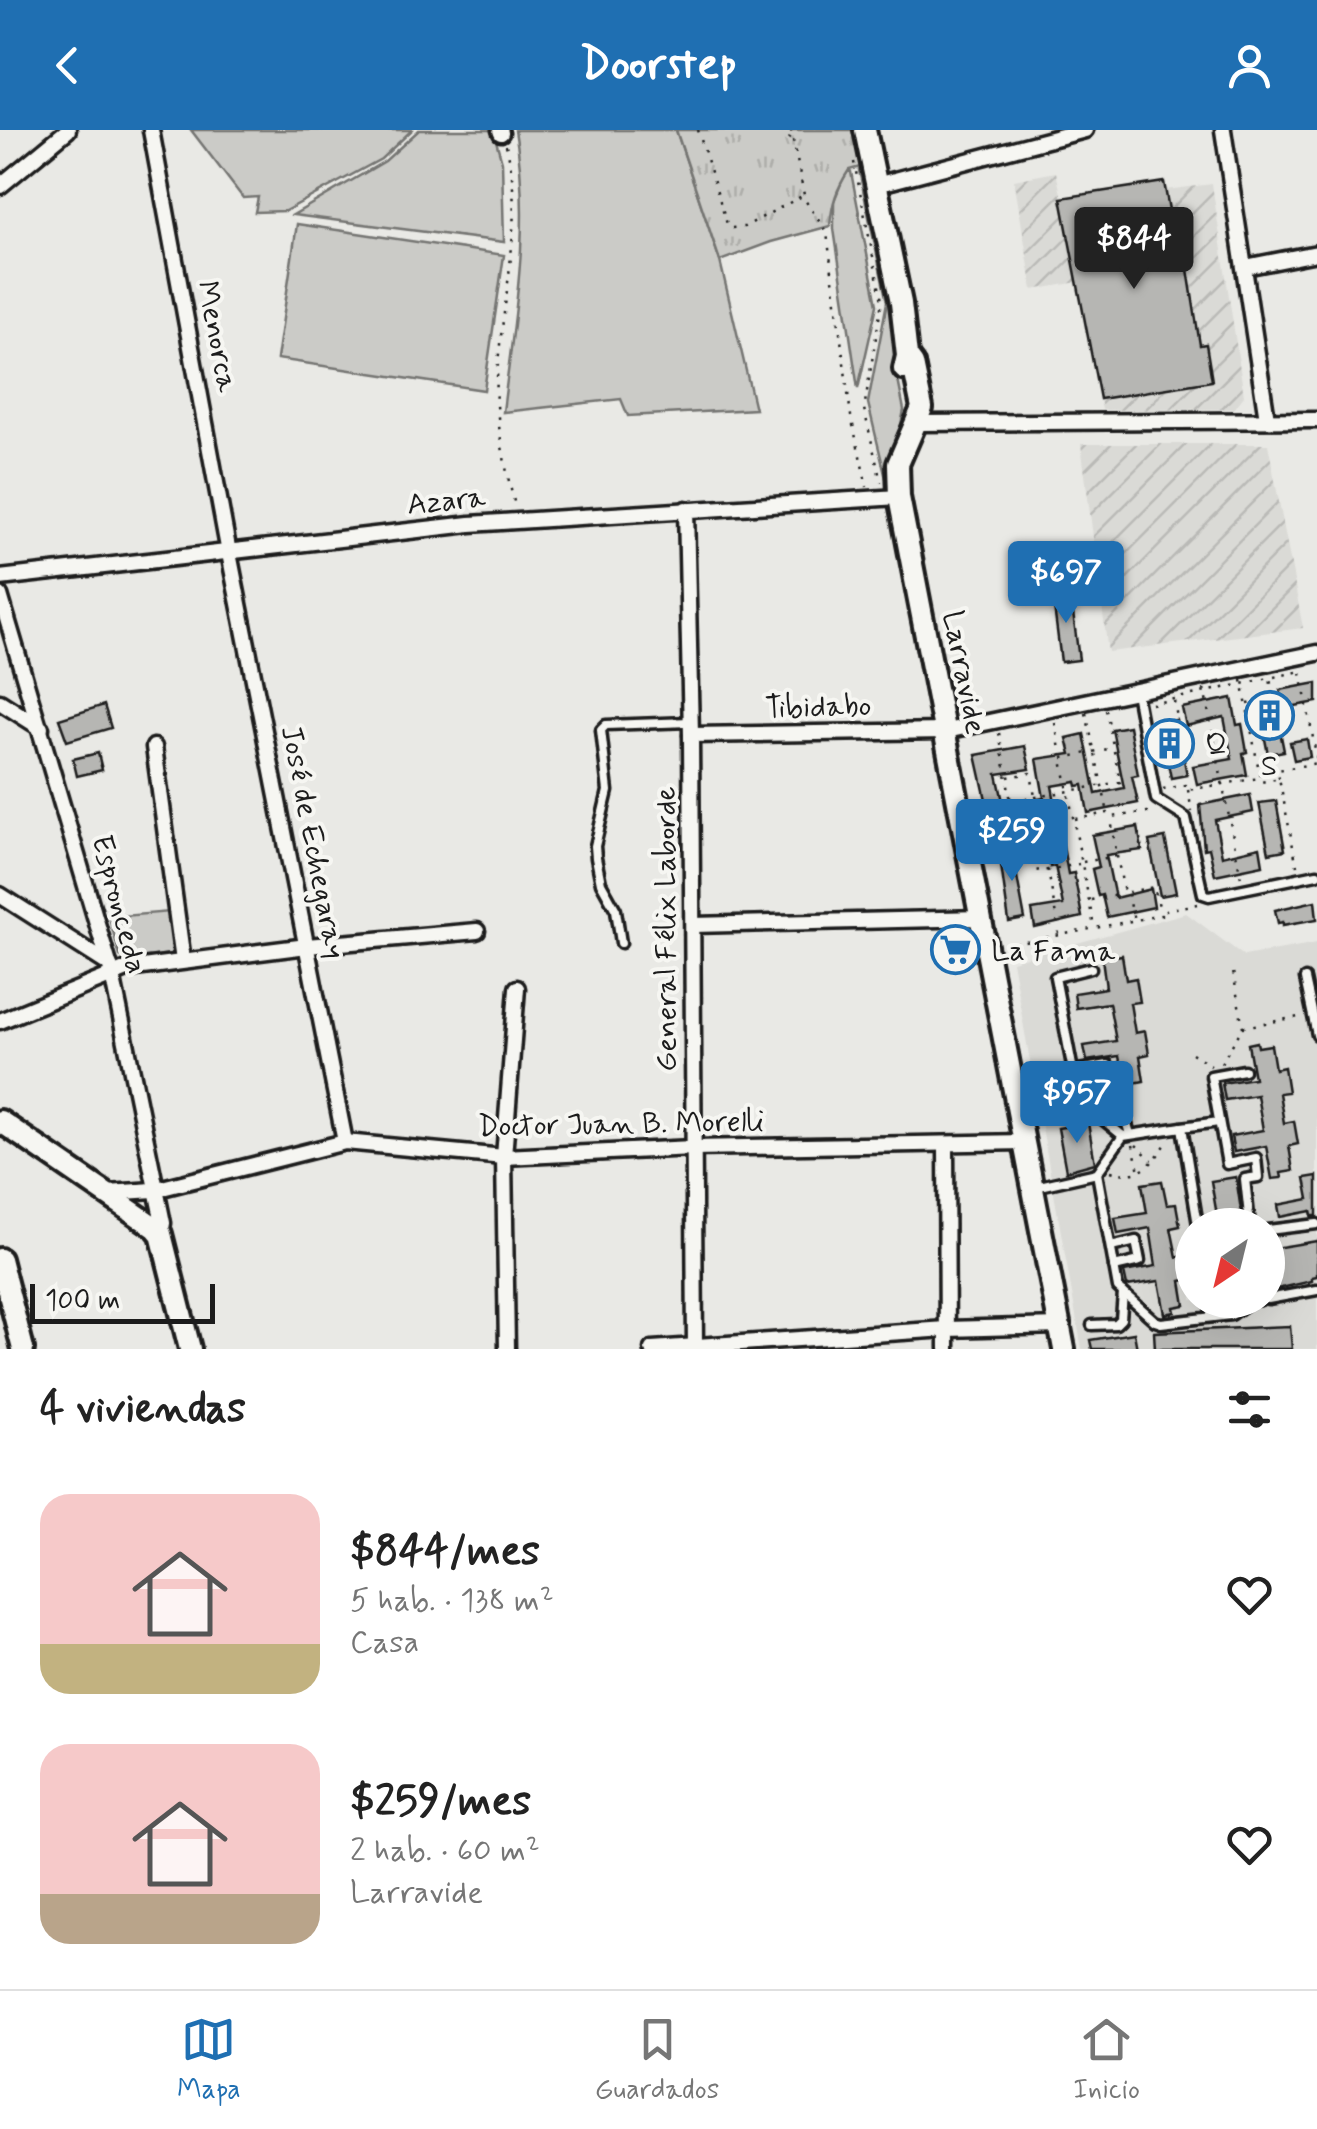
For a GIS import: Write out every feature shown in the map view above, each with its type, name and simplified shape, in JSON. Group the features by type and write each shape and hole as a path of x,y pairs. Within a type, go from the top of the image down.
{"street":[{"path":"0,186 68,130"},
{"name":"Menorca","path":"152,130 229,553"},
{"name":"Larravide","path":"865,130 901,302 907,356 921,396 918,423 885,498 946,731 1064,1349"},
{"path":"876,185 1085,130"},
{"path":"1223,130 1267,419"},
{"path":"1245,268 1317,253"},
{"path":"918,423 1317,420"},
{"name":"Azara","path":"0,578 519,520 885,498"},
{"name":"General Félix Laborde","path":"686,509 695,1347"},
{"name":"José de Echegaray","path":"229,553 346,1142"},
{"name":"Espronceda","path":"0,594 111,970 163,1223 160,1234"},
{"name":"Tibidabo","path":"691,728 946,731 1104,699 1137,700 1300,664 1317,653"},
{"path":"0,702 41,728"},
{"path":"154,747 182,961"},
{"path":"0,894 111,970"},
{"path":"693,926 982,918"},
{"path":"0,1021 111,970 307,946 477,931"},
{"path":"507,1349 504,1157 517,988"},
{"path":"0,1121 149,1222 160,1234 190,1349"},
{"name":"Doctor Juan B. Morelli","path":"104,1192 154,1190 346,1142 504,1157 693,1148 1025,1142"},
{"path":"946,1145 947,1349"},
{"path":"0,1259 23,1349"},
{"path":"652,1349 947,1329 1060,1326"}],"lane":[{"path":"1137,700 1158,802 1186,818 1200,891 1207,896 1317,874"},
{"name":"Tibidabo","path":"621,943 616,910 601,882 596,858 608,791 601,730 606,725 691,728"},
{"path":"1091,968 1055,977 1073,1071 1084,1104 1126,1135"},
{"path":"1305,979 1316,1030"},
{"path":"1073,1071 1108,1065 1126,1135"},
{"path":"1232,1163 1240,1180 1258,1177 1256,1158 1227,1164 1211,1076 1244,1070"},
{"path":"1035,1187 1098,1171 1126,1135 1218,1122"},
{"path":"1180,1127 1195,1208"},
{"path":"1098,1171 1118,1288 1155,1321 1204,1318"},
{"path":"1244,1180 1248,1208"},
{"path":"1285,1228 1317,1224"},
{"path":"1111,1247 1136,1242 1140,1261 1114,1267"},
{"path":"1285,1296 1317,1290"},
{"path":"1092,1324 1116,1324 1121,1320 1123,1293"}],"path":[{"path":"698,130 731,228 744,227 804,195"},
{"path":"781,130 793,142"},
{"path":"791,130 804,195 827,232 851,416 885,498"},
{"path":"501,132 512,191 497,409 519,520"},
{"path":"854,162 882,301 864,409 885,498"},
{"path":"1137,700 1300,664 1317,762 1278,770 1299,878"},
{"path":"1247,704 1274,699 1269,671"},
{"path":"1242,677 1262,782 1280,778"},
{"path":"1203,685 1243,889"},
{"path":"1172,692 1177,718"},
{"path":"996,721 1011,802 1102,786 1120,782 1104,699"},
{"path":"1084,703 1134,920"},
{"path":"1052,710 1094,928"},
{"path":"1062,758 1113,748"},
{"path":"1007,778 1031,773 1036,798"},
{"path":"1155,791 1186,785 1188,790 1261,777"},
{"path":"1025,799 1038,872 1117,856"},
{"path":"1112,818 1148,812 1158,802"},
{"path":"1074,819 1108,813"},
{"path":"1048,870 1059,935"},
{"path":"988,948 1161,915 1154,887 1089,900"},
{"path":"1160,911 1196,905 1207,896"},
{"path":"1192,1053 1216,1069 1243,1027 1233,972"},
{"path":"1243,1027 1305,1016 1316,1030"},
{"path":"1098,1171 1126,1176 1140,1172 1153,1162 1180,1127"},
{"path":"1140,1172 1131,1140 1153,1162"}],"shaded area":[{"path":"1056,172 1062,198 1164,182 1166,190 1212,184 1244,396 1234,409 1102,410 1078,282 1033,290 1014,180"},
{"path":"1081,444 1268,444 1303,628 1108,652"},
{"path":"1186,913 1244,956 1317,943 1317,1349 1082,1349 1012,961"}],"green space":[{"path":"191,130 412,130 381,159 285,211 255,212 258,197 243,198"},
{"path":"419,130 493,130 502,162 504,242 293,215 385,161"},
{"path":"515,130 676,130 720,261 755,409 628,416 621,399 503,412 522,236"},
{"path":"676,130 857,130 864,166 849,170 845,177 835,197 830,226 720,261"},
{"path":"865,168 890,282 904,410 888,487 868,403 887,302 859,170"},
{"path":"846,171 851,172 877,305 858,389 834,229 834,201"},
{"path":"297,224 504,255 484,390 277,359"},
{"path":"170,912 171,954 129,959 120,956 109,917"}],"building":[{"path":"1164,182 1174,238 1165,239 1170,266 1187,263 1200,345 1206,344 1212,381 1100,399 1061,198"},
{"path":"1070,589 1079,660 1061,662 1052,591"},
{"path":"1317,683 1317,702 1284,708 1280,690"},
{"path":"1232,698 1237,725 1242,724 1247,775 1197,784 1193,766 1232,759 1224,717 1186,726 1182,708"},
{"path":"1274,701 1284,751 1268,754 1258,704"},
{"path":"104,705 111,728 67,741 59,719"},
{"path":"1176,720 1187,775 1171,778 1160,723"},
{"path":"1129,726 1138,775 1132,776 1138,803 1088,813 1083,785 1077,786 1076,782 1052,786 1057,813 1041,816 1038,799 1044,798 1037,759 1071,754 1067,738 1084,734 1096,794 1124,788 1112,729"},
{"path":"1307,739 1310,757 1294,760 1290,742"},
{"path":"1025,746 1030,769 997,774 1011,822 995,825 976,755"},
{"path":"98,753 102,770 77,776 73,759"},
{"path":"1250,795 1253,812 1215,820 1222,856 1260,847 1263,865 1215,875 1209,848 1204,849 1200,805"},
{"path":"1276,801 1285,850 1269,853 1259,803"},
{"path":"1138,827 1142,850 1106,855 1115,898 1151,889 1154,907 1107,917 1092,869 1099,867 1092,835"},
{"path":"1165,838 1176,893 1160,896 1149,841"},
{"path":"1062,841 1068,874 1074,873 1082,917 1035,928 1032,910 1063,905 1046,844"},
{"path":"1017,848 1020,865 1015,866 1025,919 1009,922 999,851"},
{"path":"1315,901 1317,919 1278,923 1275,910"},
{"path":"1122,955 1126,980 1136,978 1140,1002 1130,1003 1135,1033 1145,1031 1149,1054 1140,1056 1144,1081 1125,1090 1119,1056 1087,1061 1084,1046 1116,1041 1109,1003 1076,1008 1074,993 1106,988 1102,958"},
{"path":"1257,1042 1258,1047 1271,1045 1275,1069 1284,1067 1288,1092 1279,1093 1284,1123 1294,1121 1298,1144 1289,1146 1293,1171 1281,1173 1282,1178 1272,1179 1266,1146 1234,1152 1231,1136 1263,1130 1257,1095 1225,1100 1222,1083 1254,1078 1248,1044"},
{"path":"1088,1123 1095,1163 1066,1171 1058,1128"},
{"path":"1317,1176 1317,1216 1312,1216 1311,1211 1285,1216 1285,1208 1278,1205 1309,1199 1305,1178"},
{"path":"1236,1177 1241,1208 1216,1208 1211,1181"},
{"path":"1162,1181 1167,1205 1176,1204 1175,1227 1171,1228 1175,1247 1175,1312 1165,1314 1159,1281 1127,1286 1124,1272 1156,1266 1150,1228 1118,1234 1115,1218 1147,1213 1142,1184"},
{"path":"1317,1241 1317,1276 1312,1281 1285,1287 1285,1246"},
{"path":"1290,1326 1292,1349 1155,1349 1154,1332"},
{"path":"1134,1333 1137,1349 1092,1349 1090,1340"}],"place":[{"name":"S","path":"1269,716"},
{"name":"Q","path":"1170,744"},
{"name":"La Fama","path":"956,950"}]}
